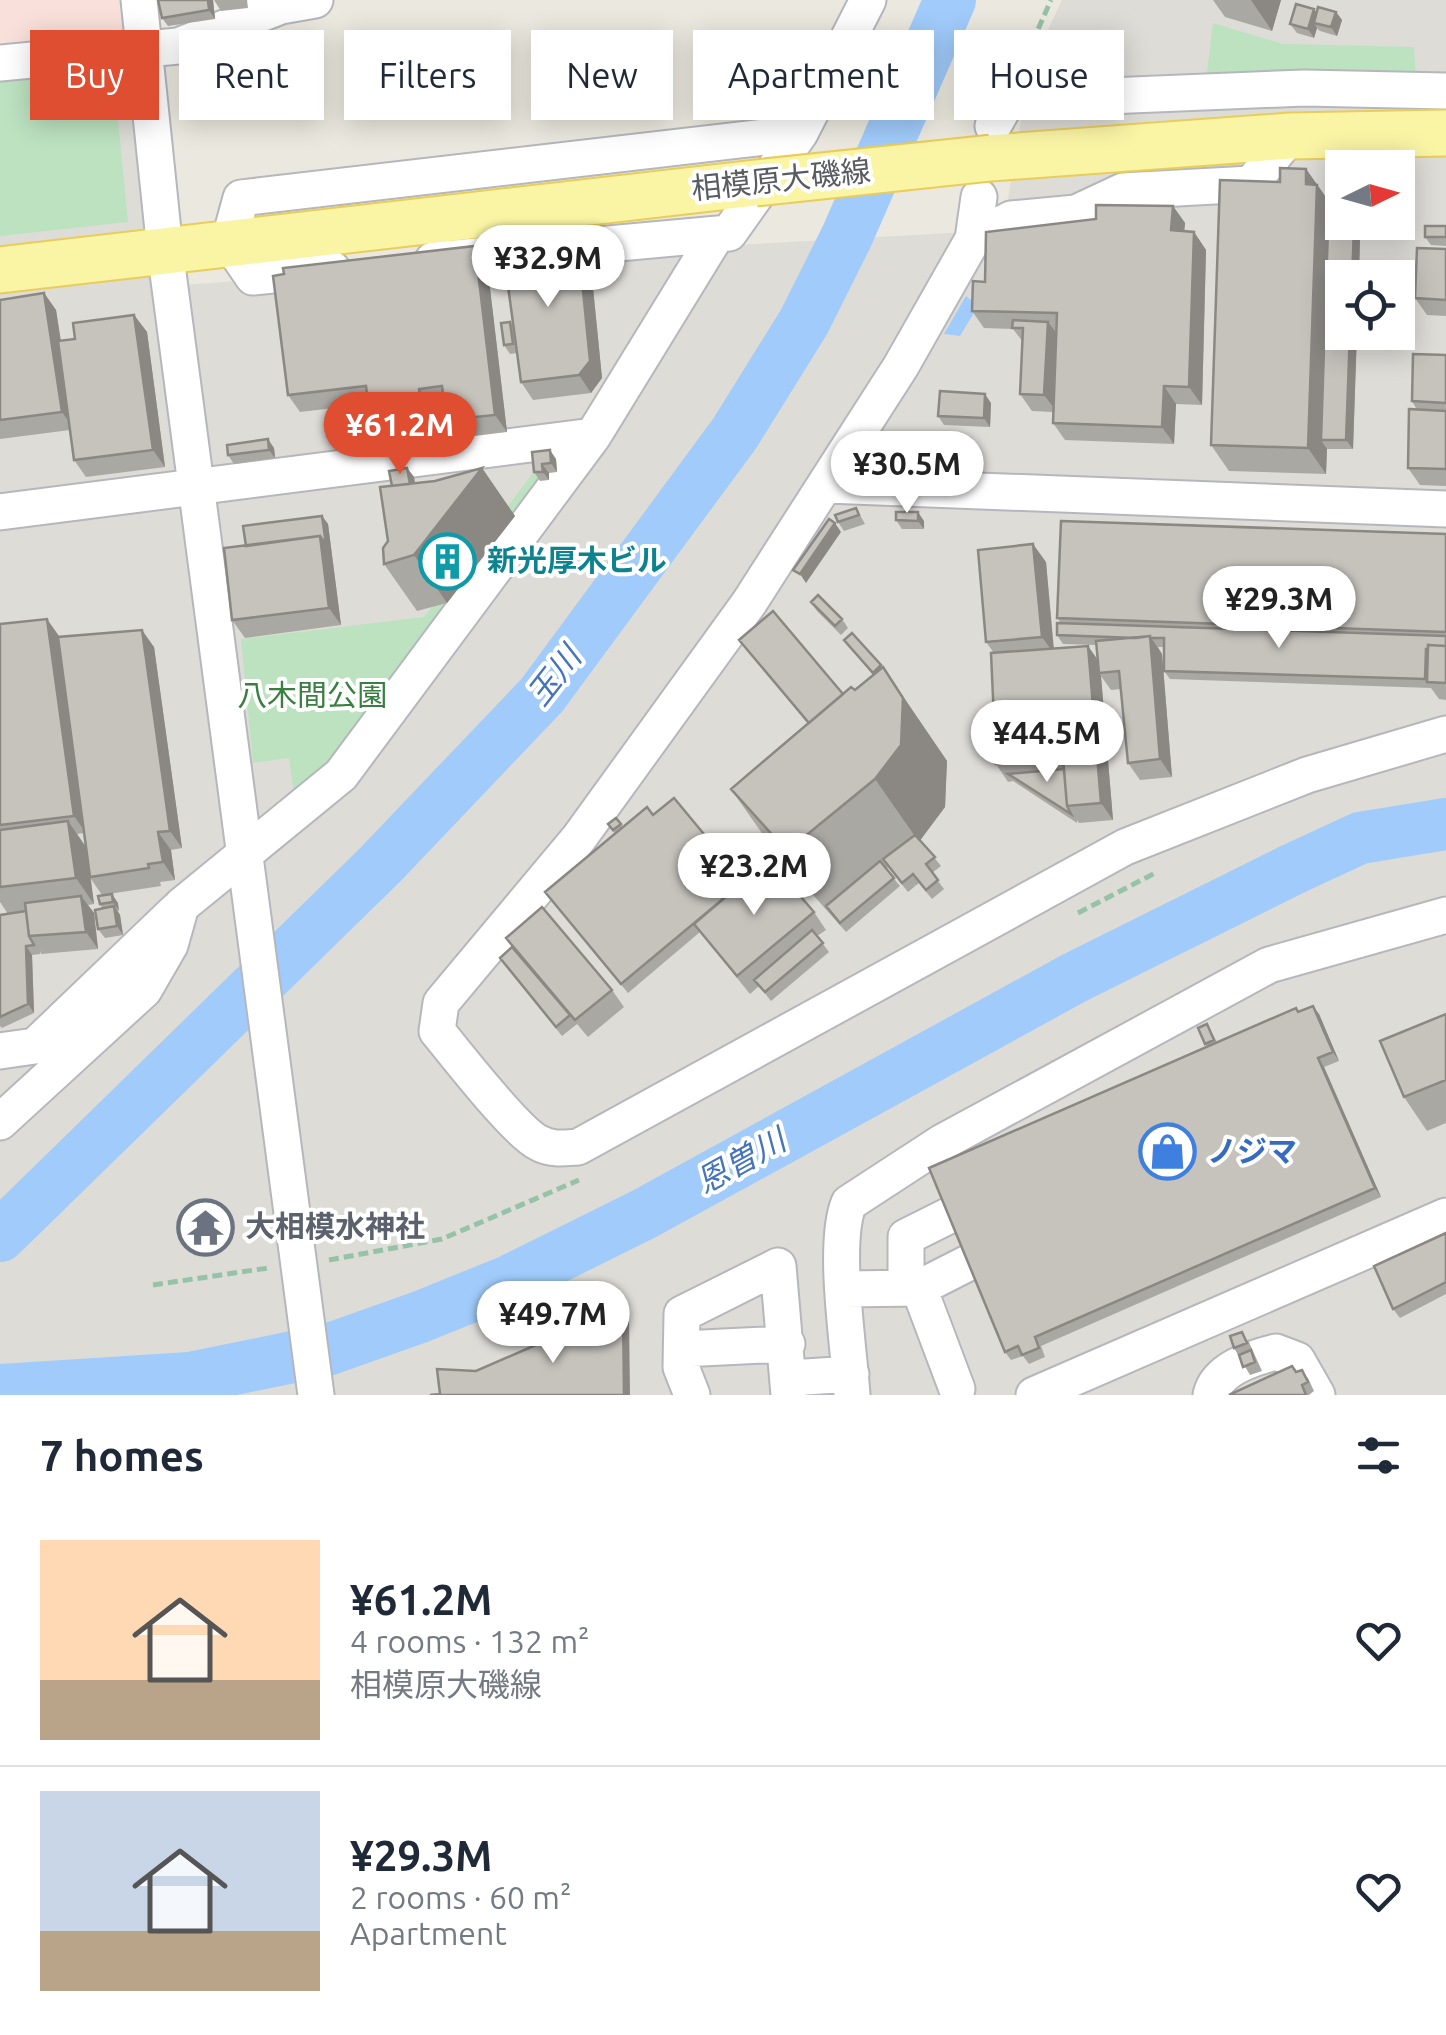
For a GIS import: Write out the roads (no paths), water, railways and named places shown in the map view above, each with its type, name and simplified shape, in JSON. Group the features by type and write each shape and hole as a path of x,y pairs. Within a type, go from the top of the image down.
{"main road":[{"name":"相模原大磯線","path":"0,270 755,183 993,145 1446,133"}],"street":[{"path":"139,0 142,30"},
{"path":"159,48 178,46 281,6 316,0"},
{"path":"408,262 730,233 800,133 868,0"},
{"path":"0,63 30,60"},
{"path":"1446,91 1304,88 993,145 974,239 827,486 579,838 442,1002 438,1031 535,1142 556,1149 578,1146 1125,847 1307,775 1446,734"},
{"path":"152,120 315,1391"},
{"path":"369,266 254,277 229,242 241,198 800,133"},
{"path":"974,239 1011,219 1076,213 1123,191 1251,184 1290,136"},
{"path":"0,1050 35,1046 182,906 244,860 341,775 592,436 717,234"},
{"path":"0,512 592,436"},
{"path":"827,486 1446,509"},
{"path":"0,1122 144,990 170,946 182,906"},
{"path":"682,1349 852,1384 843,1218 849,1204 882,1180 1269,965 1446,914"},
{"path":"952,1214 906,1237 912,1288 957,1388"},
{"path":"1050,1392 1446,1216"},
{"path":"845,1289 912,1288 972,1262"},
{"path":"692,1395 682,1367 682,1314 778,1266 789,1372"},
{"path":"1210,1395 1225,1372 1263,1355 1290,1355 1305,1368 1317,1395"}],"water":[{"path":"966,296 978,306 960,336 944,334"}],"waterway":[{"name":"玉川","path":"0,1236 380,865 542,695 735,433 804,322 847,236 950,0"},
{"name":"恩曽川","path":"0,1390 190,1378 327,1350 420,1317 509,1281 644,1214 1074,978 1293,869 1360,838 1446,824"}],"place":[{"name":"新光厚木ビル","path":"448,561"},
{"name":"ノジマ","path":"1168,1152"},
{"name":"大相模水神社","path":"206,1227"}],"park label":[{"name":"八木間公園","path":"312,696"}]}
